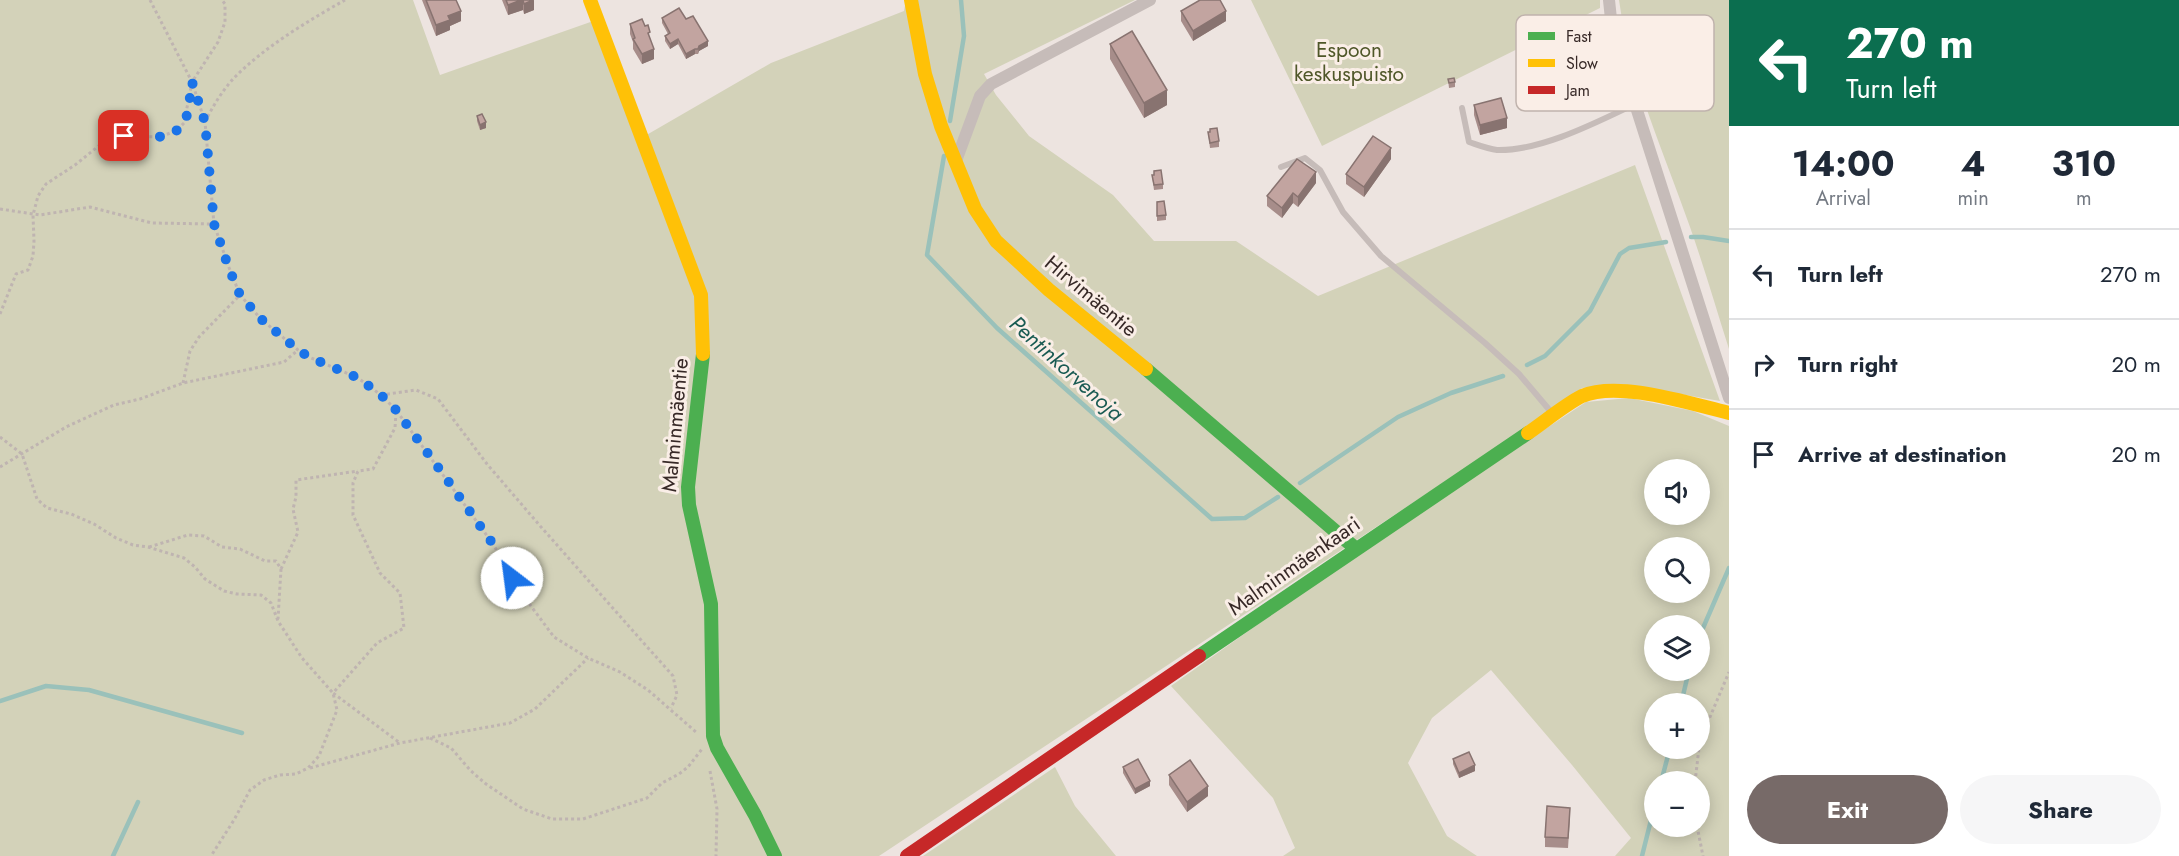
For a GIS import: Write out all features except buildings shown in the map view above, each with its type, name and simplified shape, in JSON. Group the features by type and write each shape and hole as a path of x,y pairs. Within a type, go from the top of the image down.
{"street":[{"name":"Malminmäentie","path":"590,0 701,295 704,345 688,487 689,505 711,604 712,725 710,748 755,815 775,856"},
{"name":"Hirvimäentie","path":"910,0 925,74 941,126 975,209 996,241 1049,290 1193,408 1355,548"},
{"path":"956,161 980,96 991,84 1150,0"},
{"path":"1609,0 1611,15"},
{"path":"1637,111 1729,398"},
{"name":"Malminmäenkaari","path":"907,856 1355,548 1583,396 1613,391 1651,394 1729,413"}],"lane":[{"path":"1462,108 1469,142 1494,150 1517,149 1554,139 1619,111"},
{"path":"1281,167 1305,158 1320,170 1343,212 1381,256 1519,374 1554,415"}],"path":[{"path":"150,0 192,82 205,122 214,224 240,295 261,319 298,350 358,378 381,395 396,410 487,536 522,594 554,637 588,658 620,672 670,708 710,748"},
{"path":"0,314 16,274 28,270 33,256 33,215 38,196 46,184 75,165 106,140 124,136 159,137 176,131 184,123 192,82 218,42 225,22 225,4 222,0"},
{"path":"205,122 214,104 235,76 293,30 345,0"},
{"path":"0,208 33,215 90,207 152,223 214,224"},
{"path":"183,382 190,351 199,337 240,295"},
{"path":"0,467 66,427 114,405 140,399 183,382 284,362 298,350"},
{"path":"381,395 416,390 438,399 487,464 673,676 677,695 670,708"},
{"path":"278,621 281,568 298,532 293,509 296,480 373,469 395,428 396,410"},
{"path":"0,438 22,454 37,499 47,508 71,514 133,545 184,558 205,579 224,591 261,595 271,603 278,621 302,658 333,693 400,743"},
{"path":"333,693 377,643 404,628 400,593 380,573 353,515 353,483 358,471"},
{"path":"148,547 188,535 204,536 222,547 240,549 265,561 276,561 281,568"},
{"path":"211,856 250,790 264,780 280,775 296,774 308,768 400,743 510,723 535,709 588,658"},
{"path":"1710,717 1729,672"},
{"path":"308,768 319,756 337,710 333,693"},
{"path":"691,729 697,738"},
{"path":"430,738 452,748 471,771 486,784 523,809 552,819 583,819 647,798 662,783 679,774 710,748"},
{"path":"707,759 710,748"},
{"path":"709,766 717,809 716,856"},
{"path":"1699,837 1703,856"}],"green space":[{"path":"0,0 413,0 440,75 599,19 643,137 771,63 904,11 906,0 1135,0 984,74 996,95 1029,136 1113,195 1154,241 1236,241 1318,296 1635,165 1720,401 1628,385 1582,388 1488,453 879,856 0,856"},
{"name":"Espoon keskuspuisto","path":"1251,0 1600,0 1600,8 1586,15 1516,15 1516,50 1322,146"},
{"path":"1619,0 1729,0 1729,349 1695,242 1648,111 1714,111 1714,15 1622,15"},
{"path":"1629,398 1693,411 1729,426 1729,856 1615,856 1631,838 1491,670 1432,718 1408,763 1447,836 1477,856 1283,856 1295,848 1273,798 1171,686 1358,553 1586,402"},
{"path":"1055,767 1075,806 1116,856 923,856"}],"waterway":[{"name":"Pentinkorvenoja","path":"950,121 964,36 961,0"},
{"name":"Pentinkorvenoja","path":"944,156 927,255 997,328 1212,519 1245,518 1278,497"},
{"name":"Pentinkorvenoja","path":"1691,237 1729,241"},
{"name":"Pentinkorvenoja","path":"1527,365 1545,356 1590,311 1620,254 1629,248 1666,242"},
{"name":"Pentinkorvenoja","path":"1300,483 1398,417 1451,393 1503,376"},
{"path":"1709,615 1729,568"},
{"path":"1684,693 1686,681"},
{"path":"0,701 46,686 89,690 242,733"},
{"path":"1664,771 1667,759"},
{"path":"113,856 138,802"},
{"path":"1642,856 1647,837"}],"traffic: fast":[{"path":"703,354 688,487 689,505 711,604 713,736 717,748 775,856"},
{"path":"1146,369 1355,548"},
{"path":"1199,656 1528,433"}],"traffic: slow":[{"path":"590,0 701,295 703,354"},
{"path":"911,0 925,74 941,126 975,209 996,241 1049,290 1146,369"},
{"path":"1528,433 1576,399 1597,392 1635,392 1655,395 1729,413"}],"traffic: jam":[{"path":"907,856 1199,656"}],"route":[{"path":"124,136 159,137 176,131 184,123 192,82 205,122 214,224 240,295 261,319 298,350 358,378 381,395 396,410 493,544 512,578"}]}
